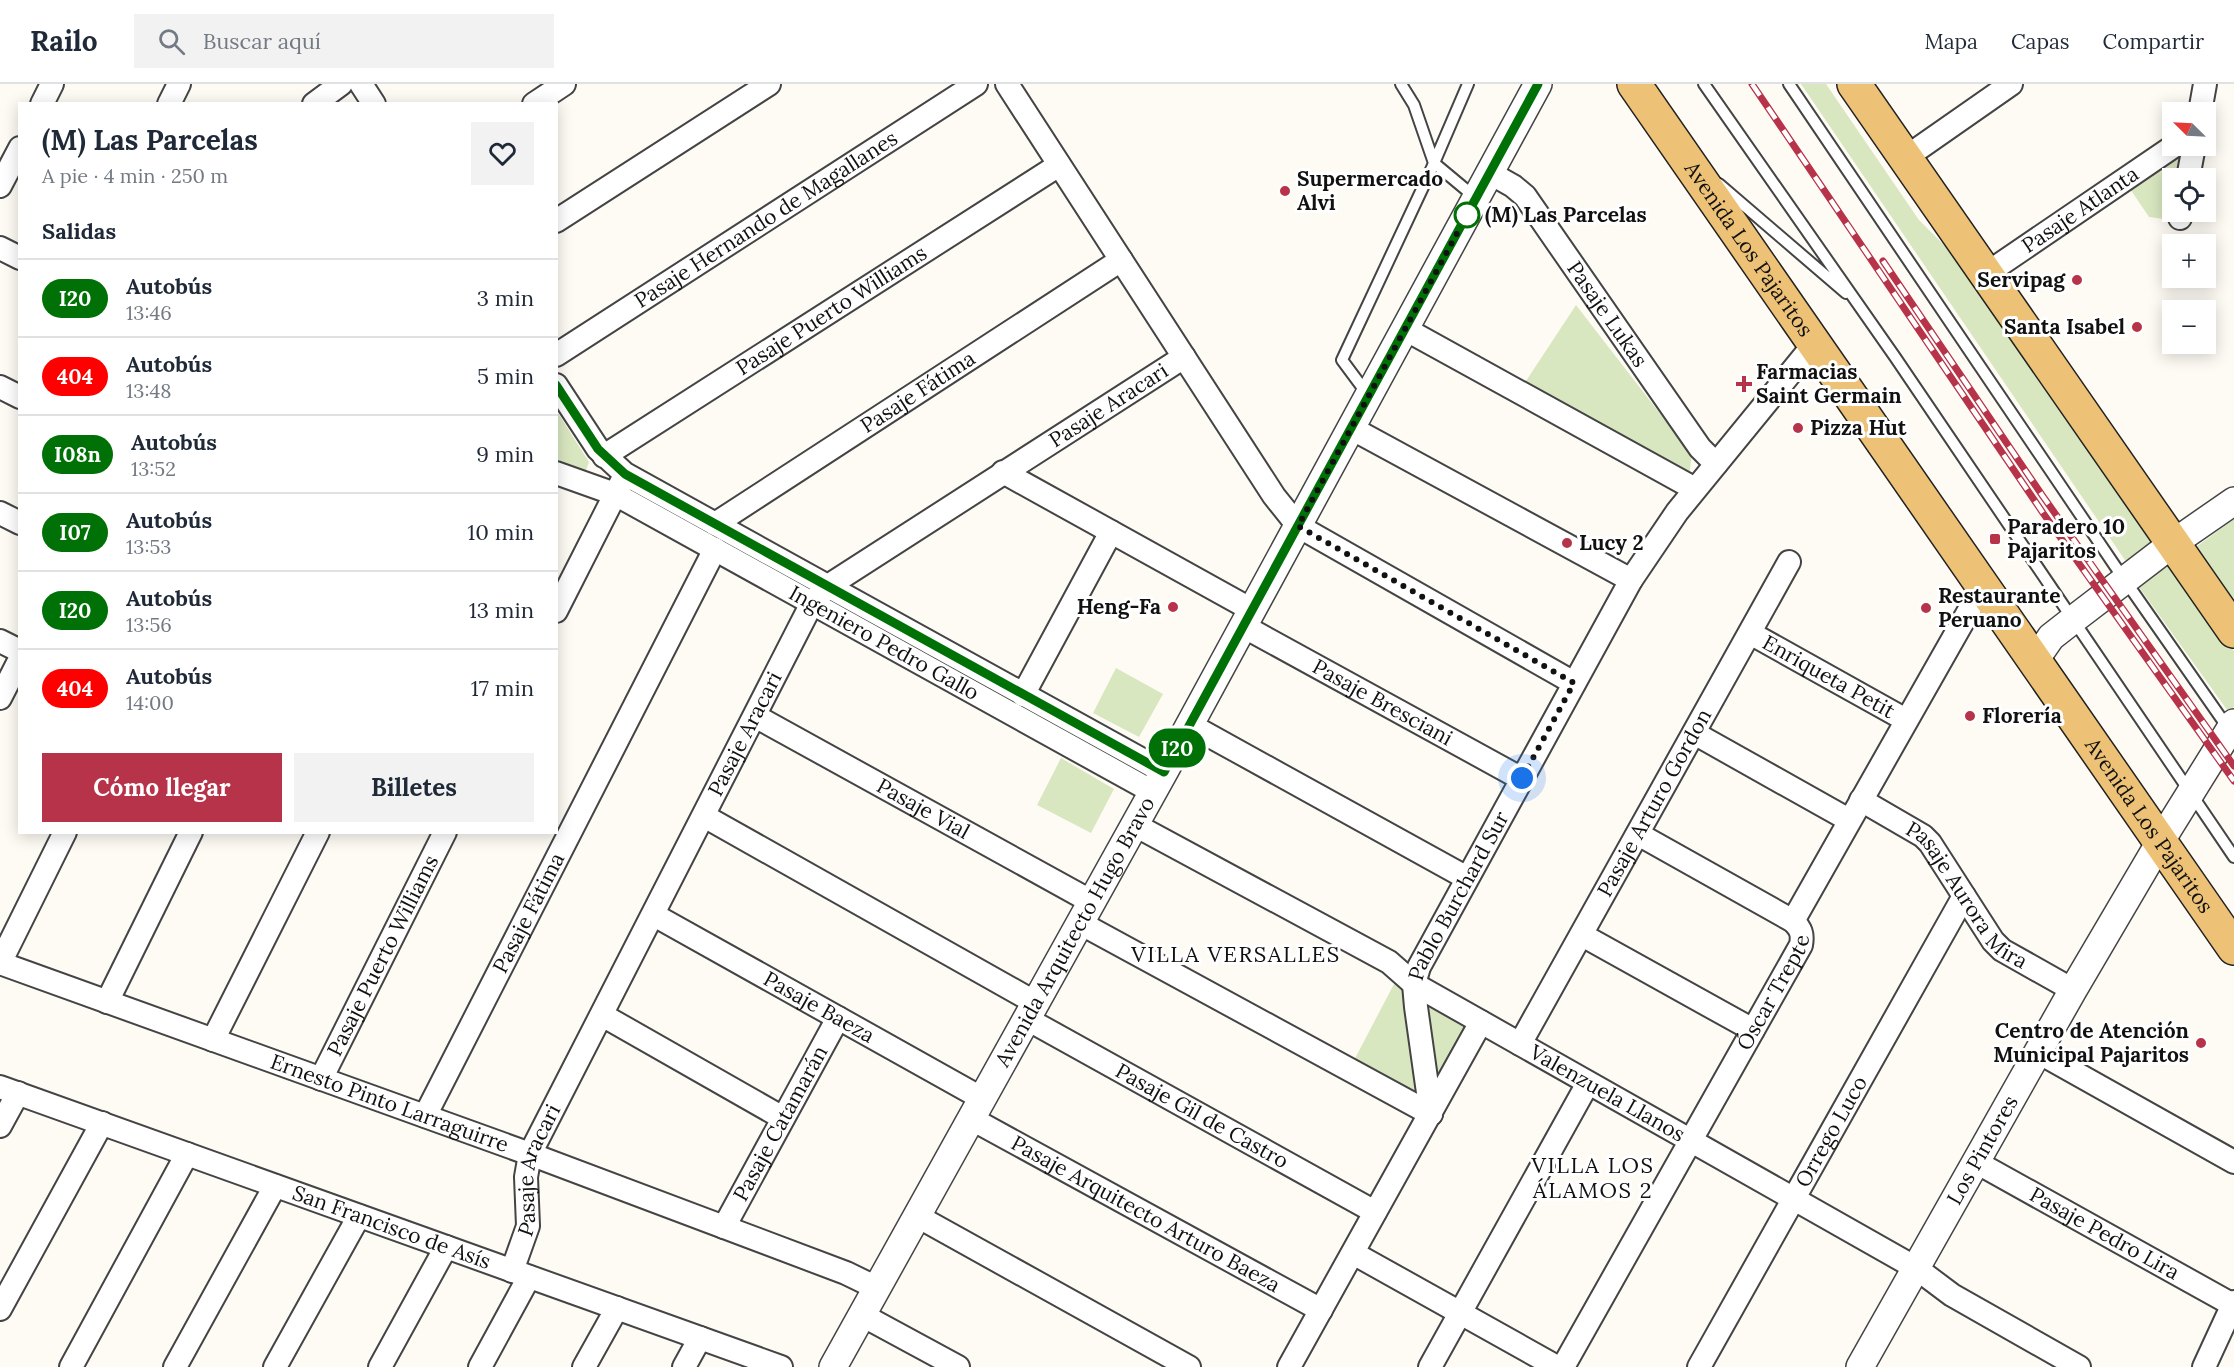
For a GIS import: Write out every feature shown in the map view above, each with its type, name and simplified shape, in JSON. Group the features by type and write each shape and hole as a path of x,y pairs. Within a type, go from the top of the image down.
{"main road":[{"name":"Avenida Los Pajaritos","path":"1634,84 2234,948"},
{"path":"1854,84 2234,631"}],"street":[{"path":"43,102 52,84"},
{"path":"170,102 179,84"},
{"path":"317,102 341,84"},
{"path":"361,84 373,102"},
{"path":"537,102 564,84"},
{"path":"558,220 769,84"},
{"name":"Pasaje Hernando de Magallanes","path":"558,354 976,84"},
{"path":"1007,84 1274,496 1298,526 1574,683"},
{"name":"Avenida Arquitecto Hugo Bravo","path":"833,1367 1159,782 1538,84"},
{"path":"1905,158 2011,84"},
{"path":"2202,102 2205,84"},
{"path":"0,186 18,152"},
{"name":"Pasaje Atlanta","path":"1986,274 2162,154"},
{"name":"Pasaje Puerto Williams","path":"604,456 1059,165"},
{"name":"Pasaje Lukas","path":"1490,173 1525,196 1700,448 1716,464"},
{"path":"0,248 18,257"},
{"name":"Pasaje Fátima","path":"715,524 1121,260"},
{"path":"1405,328 1695,489"},
{"name":"Pablo Burchard Sur","path":"1431,1114 1414,984 1419,967 1631,580 1659,536 1695,489 1815,344"},
{"name":"Pasaje Aracari","path":"480,1367 520,1274 528,1226 526,1177 530,1154 812,603 828,586 1184,357"},
{"path":"0,387 18,396"},
{"name":"Ingeniero Pedro Gallo","path":"558,388 620,484 715,549 812,603 1159,782"},
{"path":"1351,428 1631,580"},
{"name":"Pasaje Bresciani","path":"1003,472 1111,532 1248,618 1522,778"},
{"path":"558,473 620,484 558,607"},
{"name":"Ingeniero Pedro Gallo","path":"620,484 715,524 828,586 1023,694 1159,782"},
{"path":"2035,660 2051,637 2172,544 2234,501"},
{"path":"0,513 18,522"},
{"path":"1023,694 1111,532"},
{"name":"Pasaje Fátima","path":"425,1116 715,549"},
{"name":"Pasaje Arturo Gordon","path":"1521,1044 1790,562"},
{"name":"Óscar Trepte","path":"1563,1367 1801,945 1802,933 1793,921 1983,586"},
{"name":"Enriqueta Petit","path":"1750,633 1906,720"},
{"path":"0,641 18,650"},
{"path":"0,698 18,663"},
{"name":"Pasaje Vial","path":"755,716 1431,1114"},
{"path":"1190,725 1467,878"},
{"name":"Los Pintores","path":"1860,1367 2073,990 2160,842 2232,730"},
{"path":"1694,733 1849,820"},
{"name":"Pasaje Aurora Mira","path":"1861,800 1923,836 1930,843 1993,941 2002,950 2073,990"},
{"name":"Pasaje Gil de Castro","path":"704,816 1375,1212"},
{"name":"Valenzuela Llanos","path":"1135,825 1389,962 1414,984 1916,1268 1952,1295 2079,1367"},
{"path":"0,963 64,834"},
{"path":"107,1002 190,834"},
{"path":"213,1040 317,834"},
{"name":"Pasaje Puerto Williams","path":"321,1079 444,834"},
{"path":"1638,834 1793,921"},
{"name":"Orrego Luco","path":"1699,1367 1964,897"},
{"name":"Pasaje Baeza","path":"654,915 838,1018 977,1109"},
{"path":"1582,935 1753,1030"},
{"name":"Ernesto Pinto Larraguirre","path":"0,963 530,1154 846,1273 877,1288"},
{"path":"602,1016 783,1118"},
{"name":"Pasaje Catamarán","path":"724,1227 838,1018"},
{"path":"1289,1367 1481,1022"},
{"path":"2038,1052 2234,1162"},
{"path":"1430,1367 1588,1083"},
{"path":"0,1126 9,1090"},
{"name":"San Francisco de Asís","path":"9,1090 781,1367"},
{"name":"Pasaje Arquitecto Arturo Baeza","path":"977,1109 1321,1310"},
{"path":"0,1309 102,1123"},
{"path":"71,1367 187,1154"},
{"name":"Pasaje Pedro Lira","path":"1976,1162 2233,1303"},
{"path":"175,1367 275,1185"},
{"path":"275,1367 359,1215"},
{"path":"917,1216 1189,1367"},
{"path":"380,1367 446,1247"},
{"path":"1353,1253 1557,1367"},
{"path":"2204,1367 2233,1303"},
{"path":"584,1367 616,1308"},
{"path":"862,1315 958,1367"},
{"path":"684,1367 700,1338"}],"lane":[{"path":"1401,84 1414,105 1434,163 1476,198"},
{"path":"1369,396 1342,360 1434,163 1468,84"},
{"path":"1704,84 2074,619 2234,857"},
{"path":"1789,84 2125,580 2232,730"},
{"path":"1678,148 1858,304"}],"green space":[{"path":"1801,84 1826,84 1919,220 1953,254 2154,542 2127,563"},
{"path":"2170,156 2183,156 2181,168 2162,168 2162,219 2149,217 2128,186"},
{"path":"1576,305 1692,455 1689,476 1524,384"},
{"path":"558,413 589,462 584,476 558,466"},
{"path":"2234,519 2234,608 2192,550"},
{"path":"2169,564 2234,651 2234,706 2230,714 2139,587"},
{"path":"1116,668 1163,694 1139,737 1093,713"},
{"path":"1061,758 1114,789 1091,833 1037,805"},
{"path":"1394,984 1411,994 1423,1101 1351,1066"},
{"path":"1422,997 1471,1024 1435,1092"}],"railway":[{"path":"1752,84 2043,513 2234,781"},
{"path":"1883,261 2042,495 2234,766"}],"bus line":[{"name":"I20","path":"558,388 598,449 625,474 1164,772 1538,84"}],"place":[{"name":"Supermercado Alvi","path":"1285,191"},
{"name":"(M) Las Parcelas","path":"1467,215"},
{"name":"Servipag","path":"2077,280"},
{"name":"Santa Isabel","path":"2137,327"},
{"name":"Farmacias Saint Germain","path":"1744,384"},
{"name":"Pizza Hut","path":"1798,428"},
{"name":"Paradero 10 Pajaritos","path":"1995,539"},
{"name":"Lucy 2","path":"1567,543"},
{"name":"Heng-Fa","path":"1173,607"},
{"name":"Restaurante Peruano","path":"1926,608"},
{"name":"Florería","path":"1970,716"},
{"name":"Centro de Atención Municipal Pajaritos","path":"2201,1043"}],"district":[{"name":"VILLA VERSALLES","path":"1236,954"},
{"name":"VILLA LOS ÁLAMOS 2","path":"1593,1178"}],"route":[{"path":"1467,215 1298,526 1574,683 1522,778"}]}
